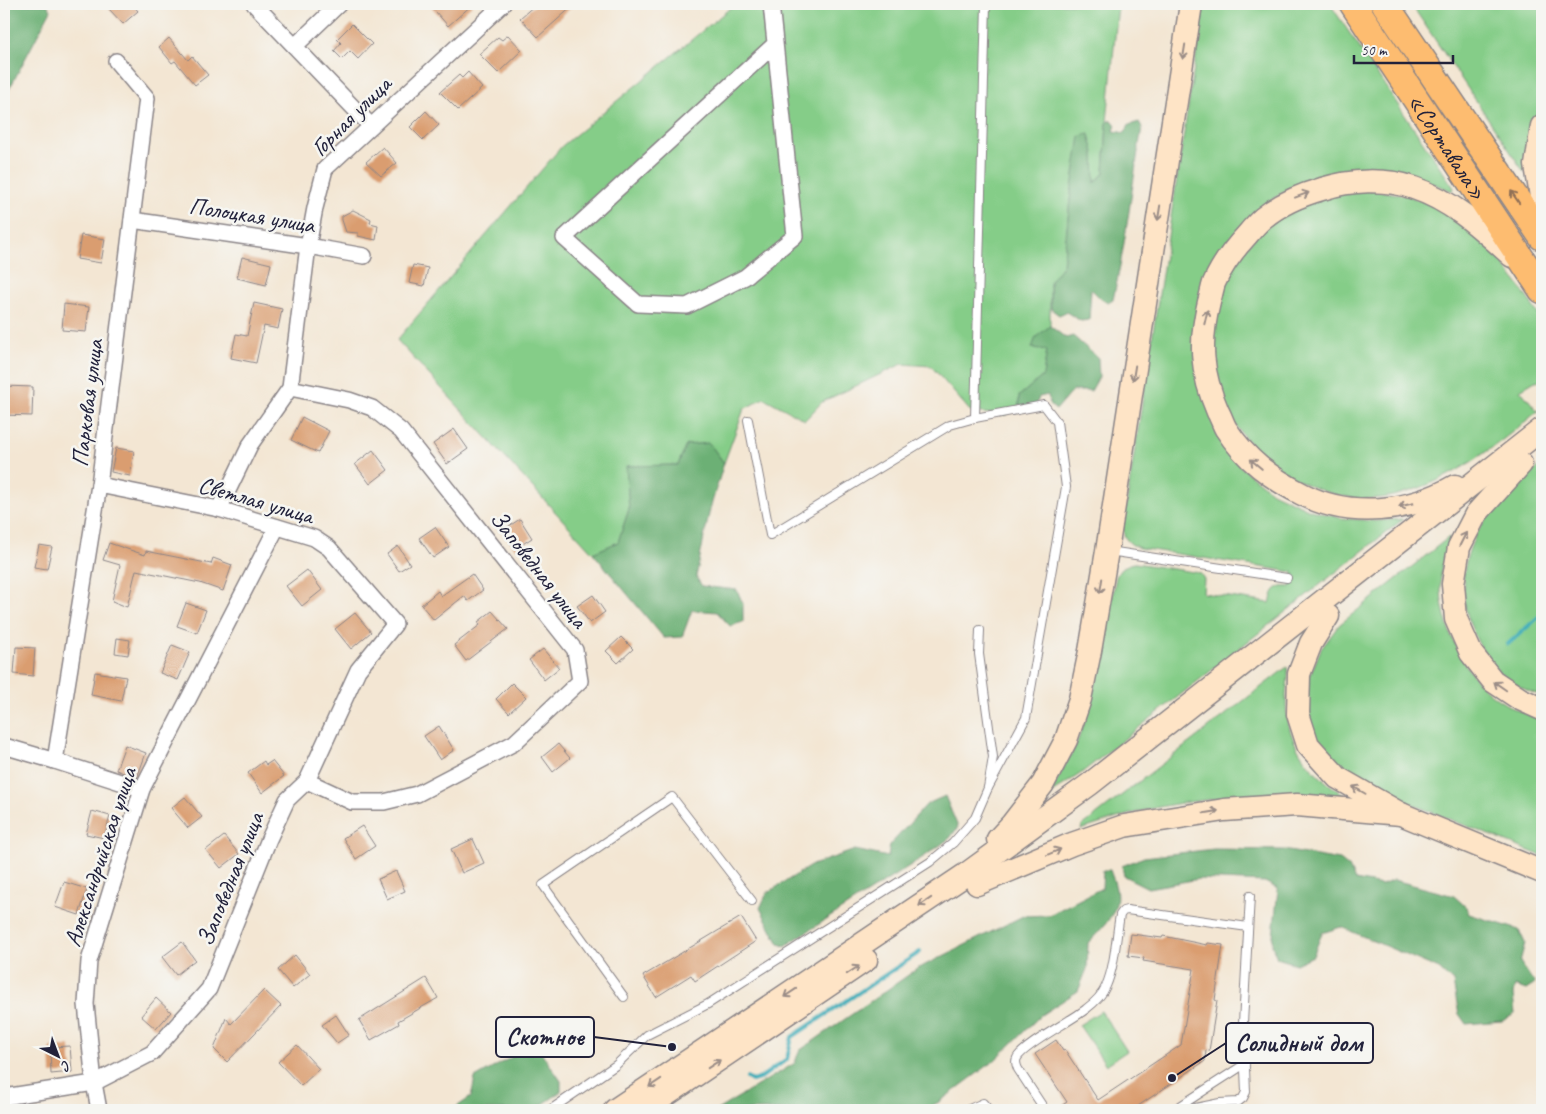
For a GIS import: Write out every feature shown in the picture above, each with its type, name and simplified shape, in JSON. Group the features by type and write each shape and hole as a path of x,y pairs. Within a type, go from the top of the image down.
{"highway":[{"name":"«Сортавала»","path":"1353,4 1536,281"},
{"name":"«Сортавала»","path":"1385,4 1542,237"}],"main road":[{"path":"971,879 1043,784 1066,740 1080,699 1107,551 1191,4"},
{"path":"1542,126 1536,166 1542,202"},
{"path":"1536,281 1474,221 1447,202 1413,187 1378,181 1338,184 1297,196 1262,218 1232,251 1214,284 1204,324 1202,361 1211,396 1226,429 1250,459 1277,482 1313,500 1343,508 1370,510 1403,506 1436,497 1542,448"},
{"path":"1542,429 1517,458 1476,514 1459,547 1453,584 1456,618 1470,653 1493,681 1520,700 1542,709"},
{"path":"615,1110 1099,795 1328,616 1517,458"},
{"path":"644,1110 728,1055 971,879 1106,772 1517,458"},
{"path":"1328,616 1311,643 1299,674 1298,714 1308,745 1338,778 1401,814 1542,872"},
{"path":"971,879 1124,826 1224,810 1297,805 1401,814"}],"street":[{"path":"254,4 371,126"},
{"path":"294,46 339,4"},
{"name":"Горная улица","path":"290,388 308,246 325,169 503,4"},
{"path":"771,4 795,236 745,277 687,306 638,304 564,238 775,44"},
{"name":"Парковая улица","path":"55,761 99,485 147,98 116,61"},
{"name":"Полоцкая улица","path":"132,220 364,256"},
{"path":"219,509 250,445 290,388"},
{"name":"Заповедная улица","path":"94,1083 152,1053 210,989 287,800 307,781 352,802 384,802 417,794 514,743 580,681 574,650 401,431 372,408 349,400 290,388"},
{"name":"Светлая улица","path":"99,485 219,509 314,538 328,548 395,624 358,670 307,781"},
{"name":"Александрийская улица","path":"99,1110 94,1083 86,1004 89,961 142,790 277,527"},
{"path":"4,746 142,790"},
{"path":"4,1098 94,1083"}],"lane":[{"path":"975,418 986,4"},
{"path":"550,1110 616,1065 647,1035 708,1004 930,862 953,844 975,818 988,788 1026,718 1066,487 1058,422 1044,405 975,418 950,425 770,535 748,420"},
{"path":"1107,551 1287,578"},
{"path":"980,630 979,654 993,757 988,788"},
{"path":"624,997 544,885 672,797 752,901"},
{"path":"1186,1110 1220,1107 1238,1102 1246,1092 1243,1023 1250,896"},
{"path":"1044,1110 1018,1069 1016,1064 1017,1058 1028,1048 1097,1000 1106,987 1120,915 1123,911 1128,910 1248,927"},
{"path":"1174,1110 1245,1064"},
{"path":"967,1110 983,1103 989,1110"}],"green space":[{"path":"4,4 47,4 51,10 4,99"},
{"path":"735,4 1118,4 1104,173 1094,183 1094,153 1089,135 1081,136 1070,200 1063,265 1050,281 1050,326 1037,337 1032,348 1047,349 1043,376 1019,396 1019,405 1006,415 971,412 931,366 902,364 822,402 805,420 764,398 744,409 724,463 709,443 686,445 678,465 627,466 629,509 618,542 593,553 397,340 562,146"},
{"path":"1204,4 1330,4 1454,188 1452,191 1417,177 1379,170 1335,174 1293,186 1256,210 1223,246 1203,281 1217,435 1242,468 1272,492 1310,510 1341,518 1375,521 1402,520 1080,774 1053,792 1053,788 1076,745 1091,704 1116,577 1121,569 1135,563 1200,573 1204,579 1203,593 1270,603 1276,589 1291,587 1293,572 1139,548 1127,540 1123,530"},
{"path":"1411,4 1542,4 1542,102 1532,127 1524,172"},
{"path":"1112,120 1116,125 1114,131 1125,133 1129,125 1139,122 1142,127 1129,214 1113,300 1108,303 1091,289 1089,320 1081,321 1066,312 1059,315 1051,309 1050,281 1063,265 1070,200 1080,136 1089,134 1094,153 1095,183 1104,173 1107,122"},
{"path":"1374,190 1409,196 1443,210 1494,252 1542,320 1542,380 1535,381 1520,390 1538,411 1474,460 1420,488 1388,497 1362,499 1325,492 1302,482 1273,464 1255,449 1240,432 1224,406 1218,388 1212,350 1217,312 1223,293 1238,257 1251,241 1276,219 1300,204 1327,196"},
{"path":"1050,326 1066,338 1073,336 1098,358 1099,377 1091,391 1072,391 1056,410 1050,405 1048,395 1039,397 1036,406 1028,408 1019,405 1019,396 1043,376 1047,350 1032,348 1036,337"},
{"path":"709,443 724,463 710,509 696,577 702,586 737,590 743,604 743,622 730,626 717,612 692,610 682,637 664,638 593,553 618,542 629,509 626,466 678,465 686,445"},
{"path":"1542,465 1542,696 1508,680 1489,660 1473,631 1464,600 1463,583 1469,551 1474,538 1489,514 1509,492"},
{"path":"1449,537 1451,540 1442,566 1442,599 1445,616 1457,649 1465,664 1485,689 1512,708 1542,720 1542,856 1369,787 1343,771 1316,742 1306,714 1309,678 1321,649 1339,625"},
{"path":"1287,667 1287,715 1290,731 1296,746 1314,771 1339,792 1354,801 1262,797 1193,801 1148,810 1081,830 1082,826"},
{"path":"945,796 958,827 950,838 785,946 779,944 760,908 767,893 812,865 855,850 888,857 890,845 927,804"},
{"path":"1214,849 1283,850 1340,860 1349,867 1355,880 1382,885 1394,880 1454,896 1466,907 1469,914 1519,930 1525,943 1520,962 1535,984 1526,990 1515,986 1513,994 1515,1014 1502,1021 1466,1024 1459,1014 1453,982 1439,969 1341,927 1322,933 1313,956 1296,964 1277,958 1272,945 1278,889 1265,882 1199,879 1148,888 1124,876 1122,866 1144,857"},
{"path":"1103,870 1110,870 1116,889 1116,905 1109,919 1088,943 1087,969 1078,991 1041,1015 994,1061 939,1102 924,1110 717,1110 795,1063 799,1051 917,969 1023,916 1049,915 1102,888"},
{"path":"1101,1011 1127,1051 1106,1065 1079,1025"},
{"path":"526,1049 539,1049 561,1081 561,1092 534,1110 452,1110 471,1097 475,1078"}],"building":[{"path":"115,4 132,4 138,11 123,24 109,9"},
{"path":"429,4 473,4 448,26"},
{"path":"536,4 575,4 538,37 520,18"},
{"path":"352,24 372,44 358,59 350,51 342,59 334,51 341,43 337,39"},
{"path":"508,35 522,50 498,73 479,54 498,37 502,40"},
{"path":"169,38 188,60 192,56 208,75 195,85 175,61 172,63 159,47"},
{"path":"468,72 482,88 458,110 440,92 459,75 462,78"},
{"path":"426,111 439,125 423,140 410,127"},
{"path":"383,147 397,163 381,176 366,162"},
{"path":"353,210 371,219 370,223 378,225 376,240 358,236 358,233 346,232 342,216"},
{"path":"81,235 105,239 101,263 77,259"},
{"path":"242,257 271,264 266,285 237,278"},
{"path":"413,265 428,268 424,286 409,283"},
{"path":"254,303 282,309 278,329 264,326 256,363 231,358 236,334 247,336"},
{"path":"64,304 89,307 86,332 62,330"},
{"path":"4,386 33,387 32,416 4,415"},
{"path":"302,417 329,431 318,453 291,440"},
{"path":"454,429 468,449 447,464 433,444"},
{"path":"116,448 134,451 130,476 111,472"},
{"path":"373,450 388,470 370,484 355,464"},
{"path":"520,519 532,538 515,549 503,530"},
{"path":"435,527 449,547 433,558 419,538"},
{"path":"109,543 145,555 146,551 211,564 213,558 232,565 223,591 200,583 136,570 127,607 112,601 120,565 103,560"},
{"path":"39,545 52,547 47,569 34,567"},
{"path":"398,546 410,564 399,571 387,554"},
{"path":"307,570 322,590 302,606 286,586"},
{"path":"472,574 483,590 468,601 464,596 434,620 421,605 438,591 441,596"},
{"path":"593,595 605,612 590,623 577,606"},
{"path":"186,603 206,610 197,633 177,626"},
{"path":"492,611 508,629 466,661 454,645 480,625 478,622"},
{"path":"355,613 371,632 351,649 335,629"},
{"path":"621,637 633,649 618,663 606,651"},
{"path":"117,638 130,640 128,655 115,653"},
{"path":"172,645 190,652 178,680 160,673"},
{"path":"16,647 35,648 33,676 14,674"},
{"path":"543,649 559,668 544,680 529,660"},
{"path":"95,672 126,677 121,701 91,695"},
{"path":"512,683 526,697 509,713 496,699"},
{"path":"439,726 454,750 440,760 424,736"},
{"path":"558,744 570,758 553,772 542,757"},
{"path":"125,745 146,753 137,778 116,770"},
{"path":"264,761 266,765 272,761 284,776 262,793 248,773"},
{"path":"185,797 202,817 188,828 171,808"},
{"path":"92,811 110,816 104,838 86,834"},
{"path":"362,826 375,846 356,859 343,838"},
{"path":"224,836 239,854 221,868 206,850"},
{"path":"473,839 484,863 462,873 451,849"},
{"path":"396,871 405,891 387,899 378,879"},
{"path":"64,882 87,889 79,915 55,907"},
{"path":"741,917 756,941 695,981 691,975 656,997 643,976"},
{"path":"1131,934 1162,938 1163,936 1207,945 1208,943 1223,945 1215,1000 1217,1001 1209,1051 1206,1050 1205,1061 1132,1110 1055,1110 1067,1102 1035,1054 1056,1040 1063,1051 1065,1050 1098,1100 1181,1045 1194,969 1143,961 1144,958 1128,956"},
{"path":"182,942 195,960 176,975 162,957"},
{"path":"295,955 310,974 293,988 278,970"},
{"path":"426,978 438,998 398,1021 399,1024 371,1040 359,1020"},
{"path":"264,990 281,1006 227,1062 214,1049 226,1018 231,1024"},
{"path":"156,998 171,1012 156,1029 141,1016"},
{"path":"336,1015 349,1035 337,1043 322,1025"},
{"path":"297,1045 319,1069 301,1086 278,1062"},
{"path":"70,1046 72,1072 51,1074 50,1047"}],"waterway":[{"path":"1508,644 1542,614"},
{"path":"747,1078 752,1081 759,1079 787,1059 792,1037 920,952"}],"place":[{"name":"Скотное","path":"672,1047"},
{"name":"Солидный дом","path":"1172,1078"}]}
